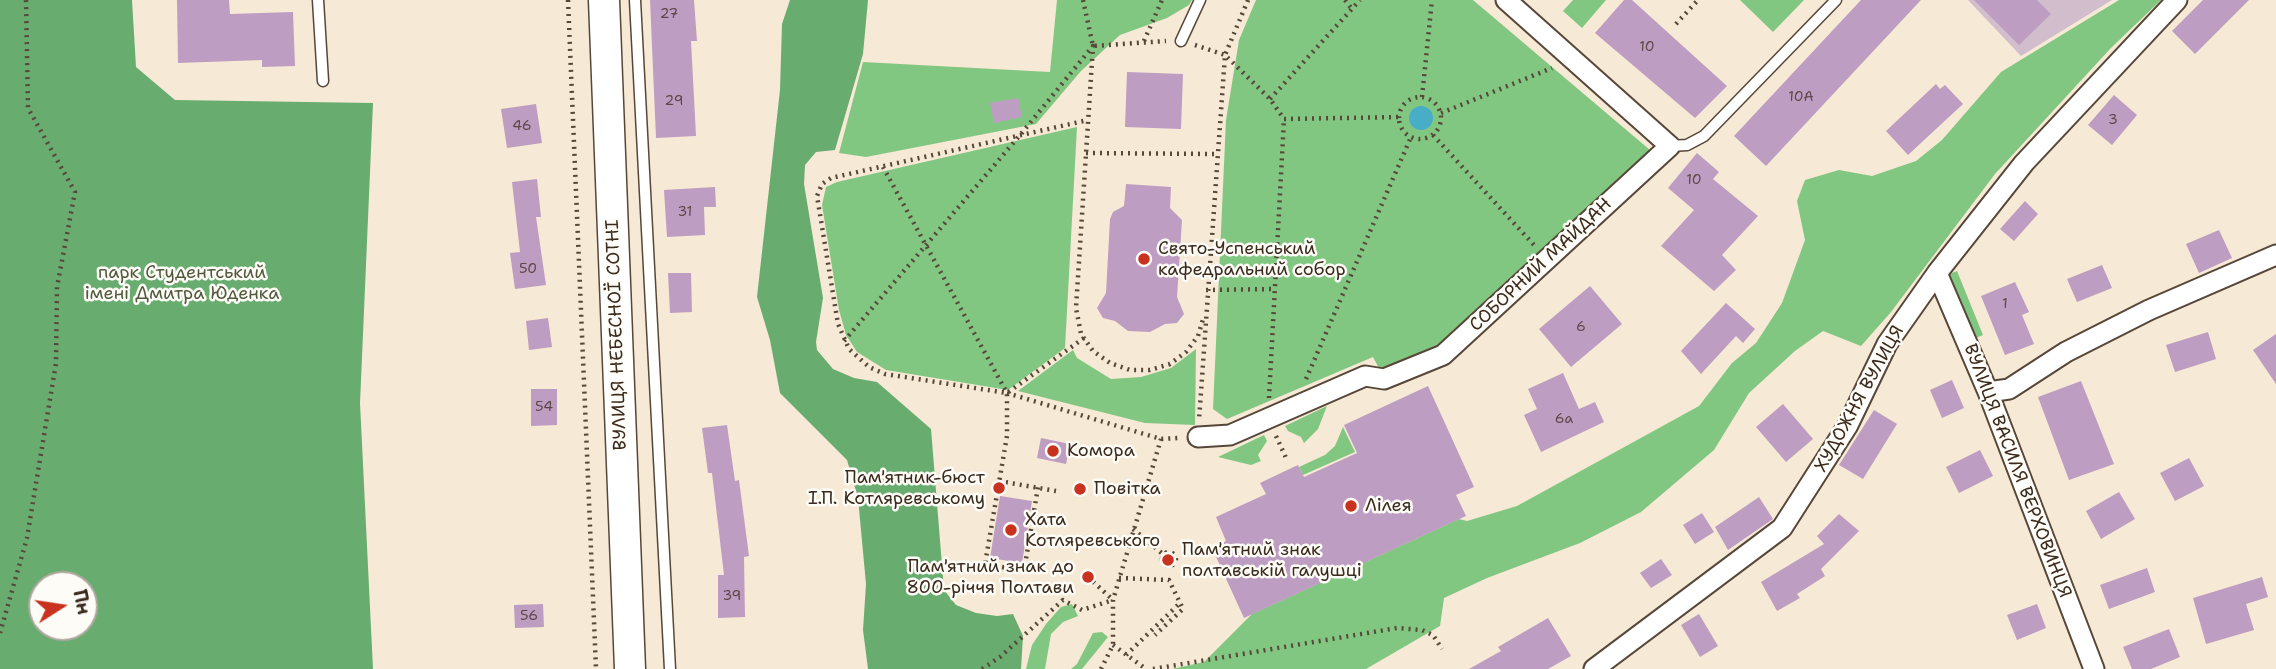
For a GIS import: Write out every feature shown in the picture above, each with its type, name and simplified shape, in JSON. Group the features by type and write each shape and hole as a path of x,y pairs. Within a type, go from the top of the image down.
{"main road":[{"name":"ВУЛИЦЯ НЕБЕСНОЇ СОТНІ","path":"604,0 630,669"}],"street":[{"path":"1506,0 1670,146"},
{"name":"ХУДОЖНЯ ВУЛИЦЯ","path":"1594,669 1782,528 1848,425 1887,344 1937,273 2024,163 2177,0"},
{"name":"СОБОРНИЙ МАЙДАН","path":"1198,437 1230,435 1365,376 1384,379 1443,355 1670,146"},
{"path":"1988,392 2009,389 2066,352 2149,310 2276,255"},
{"name":"ВУЛИЦЯ ВАСИЛЯ ВЕРХОВИНЦЯ","path":"1937,273 1988,392 2094,669"}],"lane":[{"path":"318,0 323,81"},
{"path":"635,0 670,669"},
{"path":"1181,41 1200,0"},
{"path":"1670,146 1687,145 1704,136 1836,0"}],"path":[{"path":"0,633 27,538 55,363 57,287 75,192 28,108 26,0"},
{"path":"568,0 596,669"},
{"path":"1083,0 1093,46 1076,308 1084,338 1093,351 1110,363 1129,370 1150,370 1170,364 1186,352 1198,336 1204,316"},
{"path":"1144,41 1161,0"},
{"path":"1088,120 826,180 817,196 836,312 844,341 855,356 878,371 1007,393 1161,439 1198,437 1204,316 1224,55 1248,0"},
{"path":"1345,0 1352,9"},
{"path":"1270,99 1360,0"},
{"path":"1422,97 1432,0"},
{"path":"1676,24 1698,0"},
{"path":"844,341 1093,46 1181,41 1224,55 1270,99 1284,119 1268,419 1287,460"},
{"path":"1441,113 1553,68"},
{"path":"1422,97 1435,103 1441,113 1441,123 1433,135 1422,139 1411,137 1404,131 1400,117 1406,102 1422,97"},
{"path":"1284,119 1400,117"},
{"path":"1433,135 1547,260"},
{"path":"1295,406 1411,137"},
{"path":"1086,153 1216,155"},
{"path":"884,167 1007,393 1007,436 985,564 1024,571 1038,487"},
{"path":"1206,290 1275,289"},
{"path":"1007,393 1084,338"},
{"path":"1101,669 1113,646 1113,600 1161,439"},
{"path":"999,481 1056,491"},
{"path":"1133,530 1164,555"},
{"path":"1088,577 1113,600"},
{"path":"1119,578 1169,580 1183,609 1155,635"},
{"path":"982,669 1000,657 1063,600 1082,610 1113,600"},
{"path":"1126,655 1180,603"},
{"path":"1153,669 1397,628 1422,630 1433,635 1441,649"},
{"path":"1113,646 1146,669"},
{"path":"1133,660 1133,669"}],"shaded area":[{"path":"1968,0 2112,0 2021,56"}],"green space":[{"name":"парк Студентський імені Дмитра Юденка","path":"0,0 132,0 136,67 175,100 373,103 360,403 373,669 0,669"},
{"path":"790,0 868,0 863,54 835,150 816,152 805,165 804,184 823,298 817,350 833,369 854,378 877,382 931,429 944,590 956,605 976,613 997,616 1013,614 1023,636 1021,669 868,669 863,630 866,584 858,498 847,460 780,393 770,340 757,297 780,90 782,24"},
{"path":"1057,0 1192,0 1189,5 1167,18 1120,35 1081,71 1036,124 866,157 839,153 863,62 1050,72"},
{"path":"1256,0 1473,0 1650,150 1440,349 1381,372 1373,357 1227,419 1213,409 1226,120 1239,40"},
{"path":"1573,0 1606,0 1582,28 1563,11"},
{"path":"1740,0 1804,0 1773,32"},
{"path":"2119,0 2161,0 2110,49 1995,174 1891,312 1861,346 1823,331 1795,351 1749,393 1714,450 1641,512 1580,543 1487,578 1444,598 1440,626 1366,669 1172,669 1204,662 1252,614 1459,519 1467,521 1517,506 1699,406 1732,363 1756,343 1782,303 1805,240 1797,201 1805,180 1839,170 1872,176 1916,161 1942,140 2001,72"},
{"path":"1077,127 1065,348 1008,390 886,370 857,352 846,335 839,310 822,205 826,187 837,182"},
{"path":"1957,271 1983,335 1971,340 1944,276"},
{"path":"1196,349 1195,425 1145,423 1018,391 1073,350 1077,358 1111,379 1141,377 1171,368"},
{"path":"1327,406 1318,429 1304,443 1301,437 1288,431 1285,426"},
{"path":"1343,427 1355,452 1303,475 1299,467 1325,455 1335,446"},
{"path":"1264,435 1267,441 1258,455 1261,461 1251,465 1218,457"},
{"path":"1072,604 1078,616 1063,622 1051,634 1045,669 1026,669 1032,645 1046,624 1061,607"},
{"path":"1102,632 1108,637 1082,669 1071,669 1077,664 1093,633"}],"water":[{"path":"1421,106 1430,109 1433,118 1430,127 1421,130 1412,127 1409,118 1412,109"}],"building":[{"path":"177,0 229,0 230,14 293,12 295,66 262,67 262,60 178,63"},
{"path":"650,0 694,0 697,41 691,41 696,136 656,138"},
{"path":"1624,0 1632,0 1727,86 1695,118 1595,33"},
{"path":"1861,0 1921,0 1766,166 1734,136"},
{"path":"1974,0 2037,0 2051,14 2019,45"},
{"path":"2203,0 2249,0 2195,54 2172,31"},
{"path":"1127,72 1183,74 1181,129 1125,127"},
{"path":"1936,84 1940,89 1945,85 1963,104 1908,155 1886,131"},
{"path":"2114,95 2137,115 2112,145 2088,125"},
{"path":"1018,98 1022,117 994,123 990,103"},
{"path":"536,104 542,143 507,148 501,109"},
{"path":"1697,153 1719,172 1713,179 1758,216 1722,255 1736,270 1714,291 1661,246 1694,210 1668,188"},
{"path":"537,179 541,217 536,217 546,285 515,289 510,253 520,252 512,182"},
{"name":"Свято-Успенський кафедральний собор","path":"1126,184 1171,187 1170,208 1182,220 1177,297 1184,314 1177,323 1165,324 1150,332 1128,331 1115,321 1103,318 1097,308 1106,293 1110,219 1113,212 1124,206"},
{"path":"715,187 716,207 704,207 705,235 667,237 664,190"},
{"path":"2025,201 2038,214 2014,241 2000,229"},
{"path":"2219,230 2232,258 2199,273 2186,244"},
{"path":"2102,265 2112,288 2077,302 2067,279"},
{"path":"668,273 691,273 692,312 670,313"},
{"path":"2015,282 2029,312 2022,315 2034,344 2005,355 1981,296"},
{"path":"1590,286 1622,324 1571,367 1539,329"},
{"path":"1726,303 1755,329 1743,343 1736,336 1701,374 1681,351"},
{"path":"548,318 552,347 529,350 526,321"},
{"path":"2208,332 2216,359 2175,372 2166,345"},
{"path":"2276,334 2276,384 2253,350"},
{"path":"1563,373 1579,409 1595,402 1604,422 1541,452 1524,415 1537,409 1528,389"},
{"path":"1952,380 1964,408 1942,418 1930,390"},
{"path":"2081,381 2114,464 2069,480 2038,397"},
{"name":"Лілея","path":"1428,386 1474,487 1456,495 1466,516 1244,618 1212,548 1226,541 1216,517 1266,494 1260,483 1298,465 1304,477 1357,453 1344,425"},
{"path":"531,389 557,389 557,425 531,426"},
{"path":"1783,404 1813,439 1786,462 1756,427"},
{"path":"1874,410 1897,424 1863,479 1839,465"},
{"path":"727,425 735,481 739,480 749,556 744,557 745,617 718,618 718,575 724,575 712,473 708,473 702,428"},
{"name":"Комора","path":"1041,438 1070,444 1066,464 1037,458"},
{"path":"1980,450 1993,476 1959,493 1946,467"},
{"path":"2189,458 2204,486 2175,501 2160,473"},
{"path":"2119,492 2135,519 2101,539 2086,511"},
{"name":"Хата Котляревського","path":"1000,496 1032,501 1022,563 990,558"},
{"path":"1759,497 1773,519 1728,550 1715,527"},
{"path":"1702,513 1714,532 1695,544 1683,525"},
{"path":"1839,514 1859,531 1821,569 1825,576 1797,594 1800,598 1777,611 1761,582 1824,544 1817,536"},
{"path":"1661,559 1672,575 1651,588 1640,573"},
{"path":"2147,568 2155,592 2109,609 2100,585"},
{"path":"2262,577 2268,597 2246,604 2254,630 2206,644 2193,598"},
{"path":"543,604 544,627 515,628 514,605"},
{"path":"2037,604 2046,628 2017,640 2007,615"},
{"path":"1699,614 1718,646 1700,657 1681,625"},
{"path":"1548,618 1571,656 1548,669 1469,669 1501,651 1498,647"},
{"path":"2169,629 2180,657 2151,669 2132,669 2123,647"}],"place":[{"name":"Свято-Успенський кафедральний собор","path":"1144,259"},
{"name":"Комора","path":"1053,451"},
{"name":"Пам'ятник-бюст І.П. Котляревському","path":"999,488"},
{"name":"Повітка","path":"1080,489"},
{"name":"Лілея","path":"1351,506"},
{"name":"Хата Котляревського","path":"1011,530"},
{"name":"Пам'ятний знак полтавській галушці","path":"1168,560"},
{"name":"Пам'ятний знак до 800-річчя Полтави","path":"1088,577"}]}
